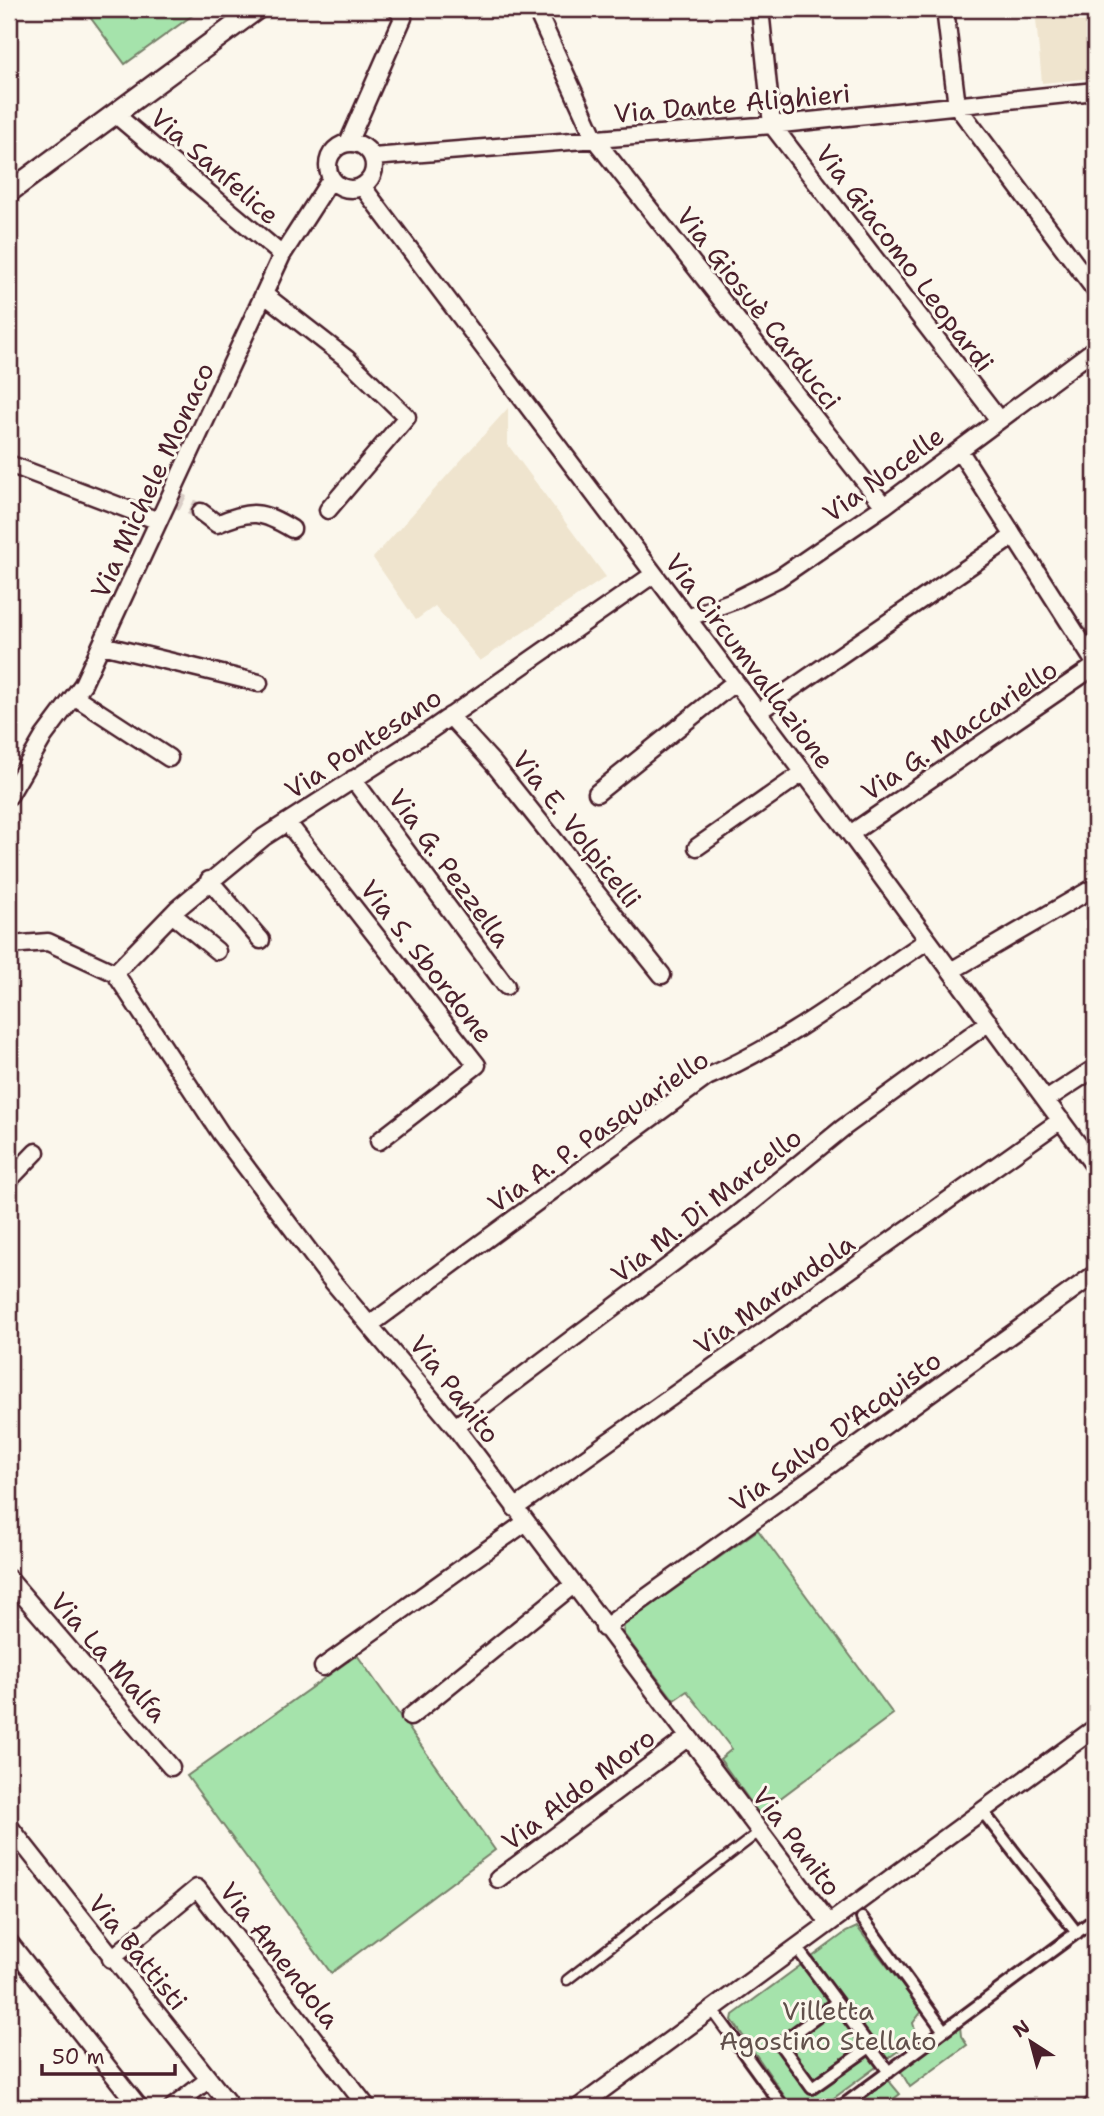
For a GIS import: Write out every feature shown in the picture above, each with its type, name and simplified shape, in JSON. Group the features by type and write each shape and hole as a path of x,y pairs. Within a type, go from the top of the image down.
{"street":[{"path":"9,192 257,9"},
{"path":"348,143 403,18 397,9"},
{"name":"Via Giosuè Carducci","path":"536,9 596,141 884,506"},
{"path":"760,9 772,125"},
{"path":"945,9 957,106 1095,290"},
{"name":"Via Dante Alighieri","path":"373,157 772,125 1095,91"},
{"name":"Via Sanfelice","path":"116,115 282,256"},
{"name":"Via Giacomo Leopardi","path":"772,125 999,420"},
{"path":"348,143 358,144 373,157 374,168 370,179 362,186 351,189 340,186 331,178 328,167 330,156 337,147 348,143"},
{"name":"Via Michele Monaco","path":"9,796 44,736 74,696 102,645 156,520 282,256 331,178"},
{"name":"Via Circumvallazione","path":"362,186 804,772 1095,1167"},
{"path":"265,295 346,359 407,417 328,510"},
{"name":"Via Nocelle","path":"687,618 733,601 779,578 884,506 1095,349"},
{"path":"959,450 1095,665"},
{"path":"9,464 156,520"},
{"path":"201,512 217,524 230,518 265,513 292,529"},
{"path":"758,712 1012,537"},
{"name":"Via Pontesano","path":"115,973 209,880 286,822 450,716 654,574"},
{"path":"102,645 259,683"},
{"name":"Via G. Maccariello","path":"850,834 1095,665"},
{"path":"597,793 735,682"},
{"path":"74,696 169,758"},
{"name":"Via E. Volpicelli","path":"450,716 494,762 662,975"},
{"path":"697,847 804,772"},
{"name":"Via G. Pezzella","path":"353,779 506,986"},
{"name":"Via S. Sbordone","path":"286,822 477,1065 379,1141"},
{"path":"209,880 261,940"},
{"path":"951,971 1095,887"},
{"path":"172,914 217,951"},
{"name":"Via A. P. Pasquariello","path":"371,1324 707,1077 771,1046 928,940"},
{"path":"9,945 48,942 115,973"},
{"name":"Via Panito","path":"115,973 221,1134 328,1276 455,1427 829,1923"},
{"name":"Via M. Di Marcello","path":"455,1427 734,1217 843,1128 989,1022"},
{"path":"1046,1100 1095,1068"},
{"name":"Via Marandola","path":"516,1508 1060,1120"},
{"path":"9,1180 36,1152"},
{"name":"Via Salvo D'Acquisto","path":"604,1628 1095,1274"},
{"path":"323,1667 526,1522"},
{"name":"Via La Malfa","path":"9,1579 171,1767"},
{"path":"410,1717 573,1585"},
{"path":"579,2107 1095,1728"},
{"name":"Via Aldo Moro","path":"498,1879 687,1738"},
{"path":"983,1812 1077,1933"},
{"name":"Via Battisti","path":"9,1826 111,1959 231,2107"},
{"name":"Via Amendola","path":"111,1959 197,1888 367,2107"},
{"path":"862,1918 944,2031"},
{"path":"841,2107 1094,1922"},
{"path":"9,1942 139,2107"},
{"path":"796,1947 889,2072"},
{"path":"837,2002 780,2044 812,2088 870,2047"},
{"path":"712,2009 783,2107"},
{"path":"173,2107 209,2079"},
{"path":"1091,2107 1095,2104"}],"lane":[{"path":"567,1980 759,1832"}],"shaded area":[{"path":"1035,9 1095,9 1095,78 1042,83"},
{"path":"508,408 508,445 606,577 480,661 435,606 416,620 373,558"}],"green space":[{"path":"84,9 201,9 125,64"},
{"path":"758,1530 893,1714 759,1814 720,1759 732,1749 687,1691 674,1700 623,1633 624,1625"},
{"path":"357,1655 495,1850 331,1973 187,1776"},
{"name":"Villetta Agostino Stellato","path":"857,1927 922,2011 913,2023 917,2037 823,2106 790,2104 732,2020 733,2015 846,1932"},
{"path":"960,2026 961,2036 967,2045 910,2087 901,2072 904,2066"},
{"path":"889,2081 900,2094 883,2107 850,2107 883,2082"}],"tunnel":[{"path":"169,496 201,512"}]}
